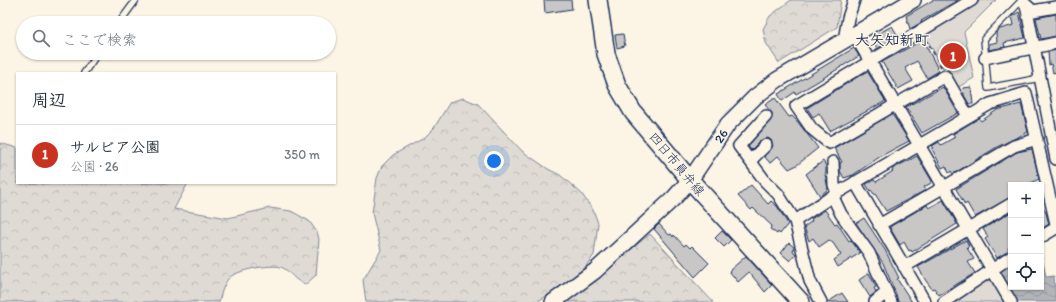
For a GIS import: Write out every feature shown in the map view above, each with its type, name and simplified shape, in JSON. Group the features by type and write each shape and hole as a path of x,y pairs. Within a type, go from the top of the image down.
{"main road":[{"name":"四日市員弁線","path":"598,0 606,54 617,85 633,112 690,180 802,302"}],"street":[{"path":"854,0 848,18 849,37 870,61 1011,302"},
{"name":"26","path":"553,302 595,271 674,198 690,180 728,124 755,97 777,80 913,0"},
{"path":"968,116 945,76 829,142 812,129 796,106 972,0"},
{"path":"1023,2 1034,11 1056,7"},
{"path":"1023,2 1034,48 1056,159"},
{"path":"985,58 1056,43"},
{"path":"795,221 855,182 968,116 990,104 1026,93 1037,139 1043,182"},
{"path":"766,116 739,146 751,160 765,181 778,194 795,221 810,281 821,302"},
{"path":"879,225 1014,146 1037,139"},
{"path":"751,160 766,145"},
{"path":"833,162 835,195 841,214 869,253 889,297 875,302"},
{"path":"855,182 925,302"},
{"path":"1044,187 1056,224"},
{"path":"904,267 1008,206"},
{"path":"1044,235 1056,228"},
{"path":"944,302 1008,259"}],"lane":[{"path":"124,16 136,0"},
{"path":"1023,2 984,39 988,88 1040,78"},
{"path":"85,72 93,60"}],"path":[{"path":"921,31 945,76"}],"green space":[{"path":"791,0 841,0 837,27 779,63 766,43 763,29 770,16"},
{"path":"981,0 996,0 964,32 974,78 955,89 924,34"},
{"path":"463,98 478,104 522,151 548,169 560,175 581,193 593,210 598,223 594,255 586,266 559,289 536,302 366,302 363,280 381,250 372,213 377,178 382,166 393,155 424,138 434,128 450,102"},
{"path":"0,143 16,148 16,184 187,184 174,209 228,218 270,208 291,211 309,221 317,232 319,239 316,275 306,284 295,279 281,267 269,266 253,268 238,273 228,279 223,287 219,302 0,302"},
{"path":"650,234 713,302 566,302"},
{"path":"986,278 994,279 1006,302 951,302"}],"water":[{"path":"1008,264 1008,288 1000,275 1001,269"},
{"path":"1044,267 1046,277 1054,276 1056,302 1017,302 1009,290 1044,290"}],"building":[{"path":"544,0 571,0 572,9 545,13"},
{"path":"933,0 958,0 910,29 906,16"},
{"path":"1019,12 1025,38 1004,43 1005,47 989,50 989,44 997,42 996,33 1000,29 1014,25 1012,16"},
{"path":"1056,14 1056,36 1041,39 1036,18"},
{"path":"892,26 898,36 877,49 872,37"},
{"path":"623,34 625,46 617,48 615,35"},
{"path":"923,40 939,71 927,78 917,61 905,68 913,81 898,89 882,62"},
{"path":"854,48 859,56 796,94 795,92 782,101 778,94"},
{"path":"1056,50 1056,72 1053,73 1051,64 1049,65 1048,52"},
{"path":"867,71 885,100 884,102 830,131 819,113 813,117 807,108"},
{"path":"943,87 958,113 922,133 906,107"},
{"path":"971,87 973,104 969,104 964,95 963,88"},
{"path":"775,98 789,117 792,116 797,121 818,148 797,165 789,169 778,156 770,163 764,156 773,146 771,140 768,138 761,140 751,150 748,146 771,120 772,113 765,105"},
{"path":"1021,104 1028,132 997,147 953,174 951,171 949,173 946,166 942,168 932,149 934,148 932,146 939,142 941,145 955,137 953,134 979,118 981,121 997,110"},
{"path":"892,114 909,141 881,156 853,175 844,178 840,171 840,163 842,162 834,148"},
{"path":"1032,149 1039,179 1033,182 1008,182 1008,199 975,217 967,203 965,205 956,189 1017,152"},
{"path":"917,156 932,181 931,183 924,187 926,190 886,211 875,194 871,190 870,191 866,184 874,180 876,182 893,171 892,169"},
{"path":"823,161 826,166 825,174 828,189 820,196 806,174"},
{"path":"751,185 768,204 771,201 777,206 788,224 780,234 778,232 777,234 770,229 772,226 753,208 751,210 738,196"},
{"path":"943,200 957,224 912,252 911,250 909,251 904,242 900,245 890,228 891,226 927,205 929,208"},
{"path":"1044,209 1046,213 1049,224 1044,227"},
{"path":"825,210 835,224 837,223 849,241 851,240 860,253 838,267 834,260 841,255 833,243 829,240 819,247 813,238 809,241 804,227 812,221 811,219"},
{"path":"1008,214 1008,252 997,258 985,239 988,237 983,229"},
{"path":"864,218 885,250 899,278 897,279 912,302 898,302 883,263 856,223"},
{"path":"659,224 669,235 671,234 673,237 674,235 684,246 686,244 690,248 692,246 709,263 695,277 654,229"},
{"path":"722,231 731,240 724,247 715,238"},
{"path":"966,240 969,246 967,248 974,259 968,262 975,273 939,295 926,281 918,267"},
{"path":"789,243 794,247 793,251 796,254 790,261 781,253"},
{"path":"746,256 772,285 765,292 749,272 738,282 729,271"},
{"path":"869,273 876,287 874,288 876,292 870,297 859,280"},
{"path":"842,293 848,302 828,302"}],"place":[{"name":"サルビア公園","path":"953,56"}],"district":[{"name":"大矢知新町","path":"892,40"}]}
